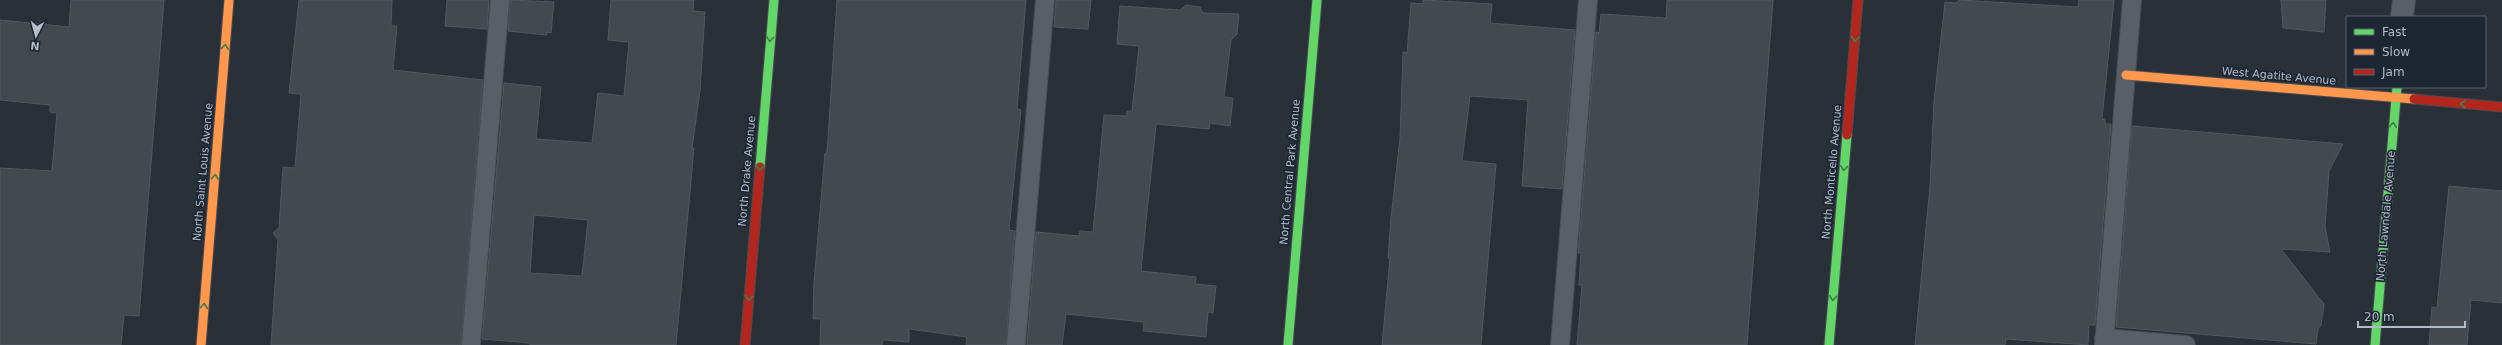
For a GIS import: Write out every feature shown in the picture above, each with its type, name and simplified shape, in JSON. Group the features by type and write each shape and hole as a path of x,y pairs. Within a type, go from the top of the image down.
{"street":[{"name":"North Saint Louis Avenue","path":"201,345 229,0"},
{"name":"North Drake Avenue","path":"745,345 774,0"},
{"name":"North Central Park Avenue","path":"1288,345 1317,0"},
{"name":"North Monticello Avenue","path":"1830,345 1858,0"},
{"path":"2402,16 2404,0"},
{"name":"West Agatite Avenue","path":"2126,75 2502,107"},
{"name":"North Lawndale Avenue","path":"2375,345 2396,88"}],"lane":[{"path":"471,345 500,0"},
{"path":"1016,345 1045,0"},
{"path":"1560,345 1588,0"},
{"path":"2132,0 2104,342 2186,345"}],"building":[{"path":"71,0 164,0 139,316 124,315 121,345 0,345 0,168 52,171 57,113 50,112 50,105 0,100 0,20 69,27"},
{"path":"299,0 392,0 391,26 397,26 393,70 483,80 461,345 271,345 278,240 273,233 279,228 283,167 295,168 301,94 289,93"},
{"path":"447,0 489,0 487,29 445,26"},
{"path":"510,0 554,2 551,33 547,32 547,35 508,31"},
{"path":"611,0 694,0 693,11 705,12 700,91 692,148 694,148 676,345 530,345 530,343 482,339 504,83 541,87 536,139 592,143 598,93 624,96 629,42 608,40","holes":["534,215 588,220 582,276 530,273"]},
{"path":"837,0 1026,0 1017,109 1021,110 1009,230 1015,231 1006,345 966,345 967,337 909,329 909,342 883,340 882,345 820,345 821,319 813,319 814,283 825,153 827,153"},
{"path":"1056,0 1091,0 1088,29 1054,27"},
{"path":"1423,0 1492,4 1490,23 1575,30 1562,189 1522,186 1528,100 1470,96 1462,161 1496,164 1481,345 1382,345 1390,258 1388,258 1391,218 1400,138 1403,52 1407,53 1411,3 1423,4"},
{"path":"1667,0 1773,0 1747,345 1577,345 1582,285 1579,285 1581,253 1578,253 1596,32 1599,33 1601,14 1666,18"},
{"path":"1959,0 2078,7 2079,0 2114,0 2102,119 2105,120 2105,124 2111,124 2095,325 2089,325 2088,345 2006,339 2005,345 1915,345 1930,186 1934,101 1945,2 1956,3"},
{"path":"2281,0 2326,0 2324,32 2283,28"},
{"path":"1186,5 1200,7 1203,13 1239,14 1237,34 1231,40 1224,97 1233,98 1230,126 1210,123 1209,129 1156,124 1141,271 1196,277 1195,284 1216,286 1213,313 1208,312 1206,337 1143,331 1144,322 1066,314 1062,345 1027,345 1036,232 1079,236 1080,231 1093,232 1104,115 1127,116 1127,111 1132,111 1139,46 1117,44 1120,6 1180,10"},
{"path":"2132,126 2343,144 2329,171 2325,226 2330,252 2281,249 2324,304 2316,344 2116,327"},
{"path":"2449,186 2502,191 2502,303 2471,300 2467,345 2429,345 2432,307 2437,308"}],"traffic: fast":[{"path":"760,167 774,0"},
{"path":"1288,345 1317,0"},
{"path":"2375,345 2397,88"},
{"path":"1829,345 1847,135"}],"traffic: slow":[{"path":"201,345 229,0"},
{"path":"2126,75 2414,99"}],"traffic: jam":[{"path":"1847,135 1858,0"},
{"path":"2414,99 2502,107"},
{"path":"745,345 760,167"}]}
